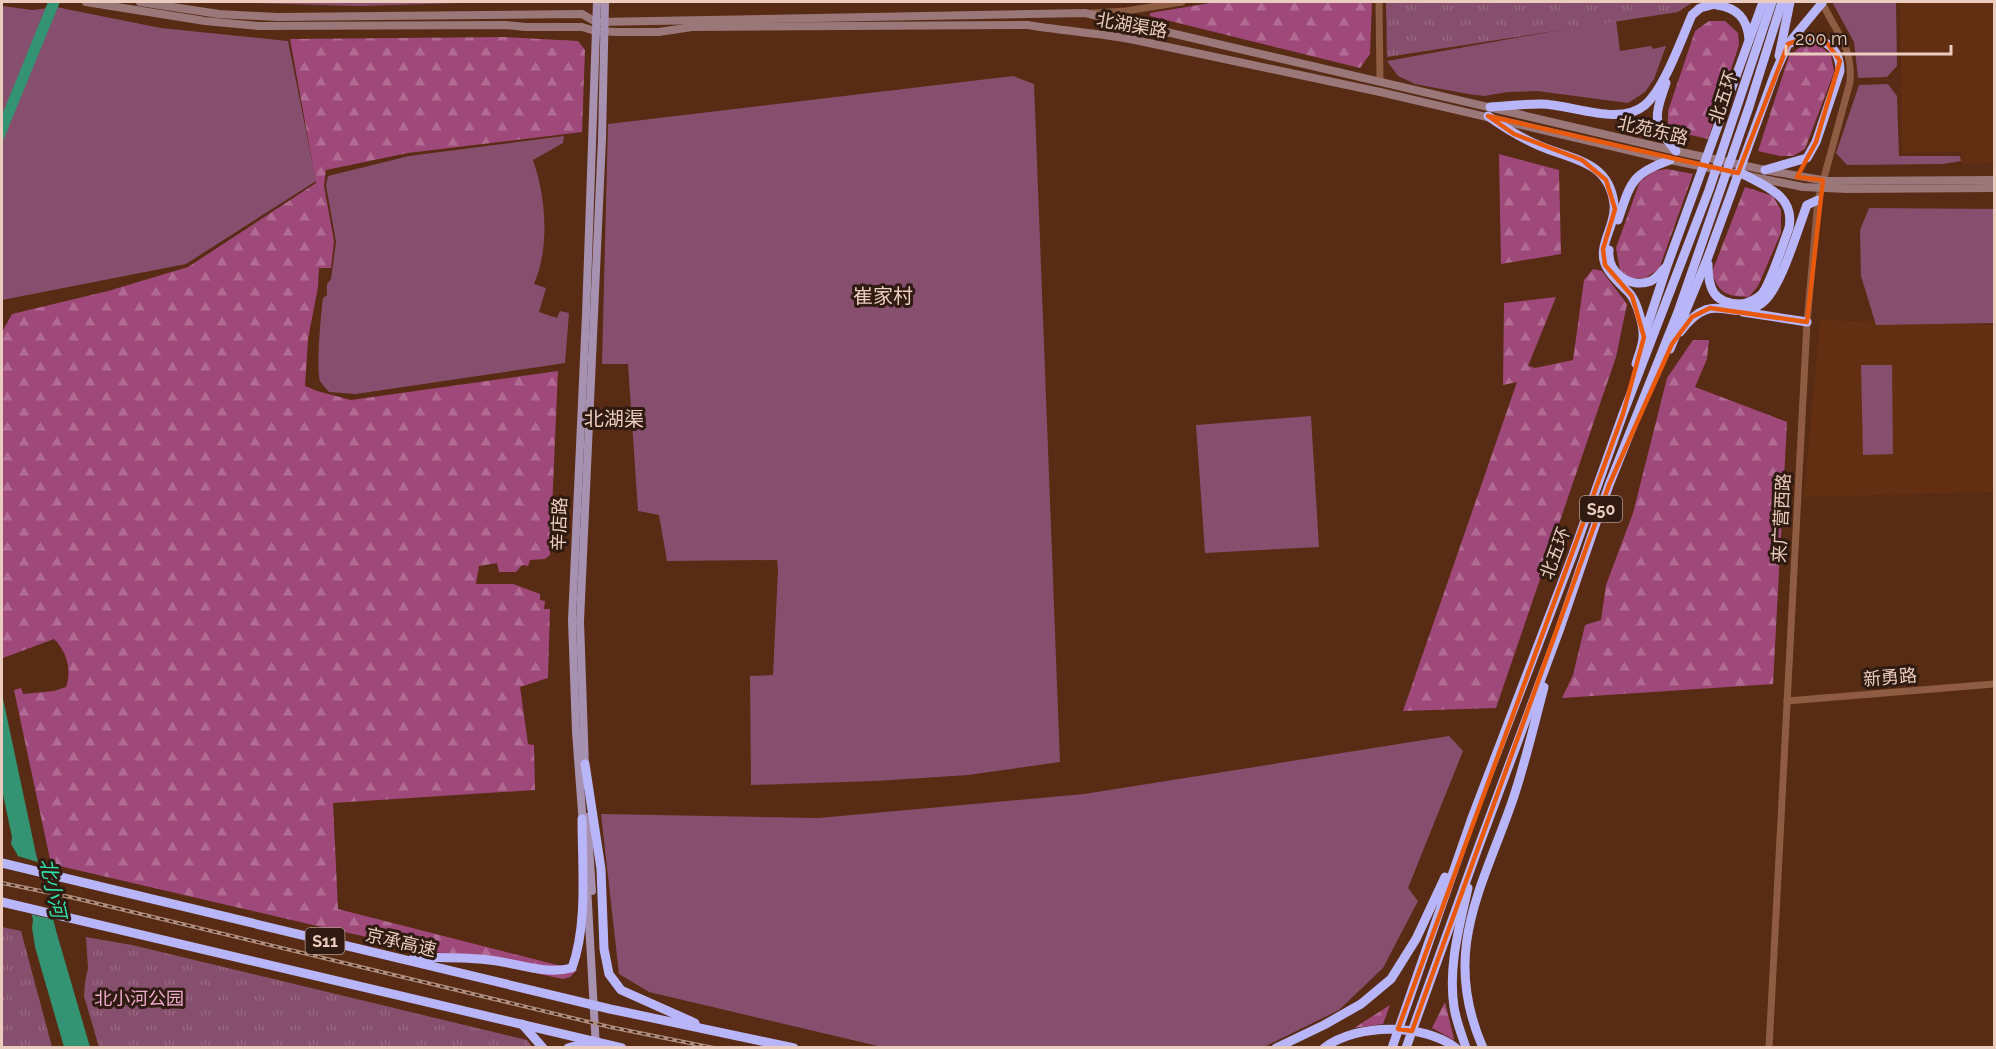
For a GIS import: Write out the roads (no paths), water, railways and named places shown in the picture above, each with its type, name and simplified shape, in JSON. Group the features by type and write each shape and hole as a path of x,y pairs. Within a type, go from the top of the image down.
{"highway":[{"path":"1489,112 1543,104 1625,115 1644,106 1659,89 1692,15 1700,8 1723,2"},
{"path":"1623,414 1644,337 1667,266 1763,2"},
{"name":"北五环","path":"1392,1047 1473,815 1709,190 1772,2"},
{"name":"北五环","path":"1406,1046 1559,631 1610,485 1678,312 1749,107 1782,2"},
{"path":"1775,73 1790,2"},
{"path":"1639,410 1672,344 1708,257 1775,73 1788,44 1822,2"},
{"path":"1677,151 1661,133 1656,120 1666,86 1693,19 1703,10 1716,5 1727,7 1739,12 1744,20 1749,41"},
{"path":"1766,170 1807,158 1816,142 1840,71 1840,61 1827,43 1809,37 1788,44"},
{"path":"1489,112 1514,134 1582,160 1597,169 1606,180 1613,195 1615,209 1603,249 1605,265 1632,296 1638,308 1644,337"},
{"path":"1667,266 1654,280 1641,283 1626,281 1615,272 1608,255 1631,183 1644,170 1670,160"},
{"path":"1708,257 1708,279 1720,300 1745,304 1761,294 1789,228 1791,218 1789,209 1778,194 1743,174"},
{"path":"1741,312 1763,302 1771,292 1791,249 1807,205 1818,200"},
{"path":"1672,344 1692,317 1701,311 1721,307 1807,322"},
{"path":"1483,1047 1474,1027 1466,994 1464,956 1470,917 1513,800 1559,631"},
{"path":"585,764 599,849 604,949 609,974 621,990 708,1030"},
{"path":"1276,1047 1324,1025 1361,1004 1391,979 1416,939 1473,815"},
{"path":"393,957 489,960 539,970 559,971 572,968 577,953 580,924 580,823"},
{"path":"1466,1047 1454,1009 1452,973 1457,936 1477,851"},
{"name":"京承高速","path":"4,864 610,1009 794,1047"},
{"name":"S11","path":"2,902 592,1042 618,1046"},
{"path":"522,1024 543,1047"},
{"path":"1324,1047 1354,1034 1387,1028 1431,1035 1456,1047"},
{"path":"568,1047 592,1042"}],"main road":[{"name":"北湖渠路","path":"86,2 205,21 259,26 582,27 1085,13 1380,82"},
{"name":"北湖渠路","path":"140,2 219,14 277,18 582,14 598,25"},
{"name":"辛店路","path":"597,2 580,502 580,621 585,764 601,1047"},
{"name":"辛店路","path":"598,25 605,2"},
{"name":"辛店路","path":"592,1042 572,620 605,32 598,25"},
{"name":"北湖渠路","path":"605,32 659,32 692,27 1028,25 1135,40 1380,92"},
{"name":"北苑东路","path":"1380,82 1670,160 1803,187 1823,189 1995,180"},
{"name":"北苑东路","path":"1380,92 1827,181 1995,188"}],"street":[{"path":"1085,13 1126,11 1182,2"},
{"path":"1379,2 1380,82"},
{"name":"来广营西路","path":"1769,1047 1807,322 1818,200 1850,82 1851,68 1846,47 1822,2"},
{"name":"新勇路","path":"1787,700 1995,684"}],"railway":[{"path":"2,883 70,897 610,1027 714,1048"}],"district":[{"name":"崔家村","path":"883,296"},
{"name":"北湖渠","path":"614,419"}],"water label":[{"name":"北小河","path":"53,888"}],"park label":[{"name":"北小河公园","path":"139,998"}]}
